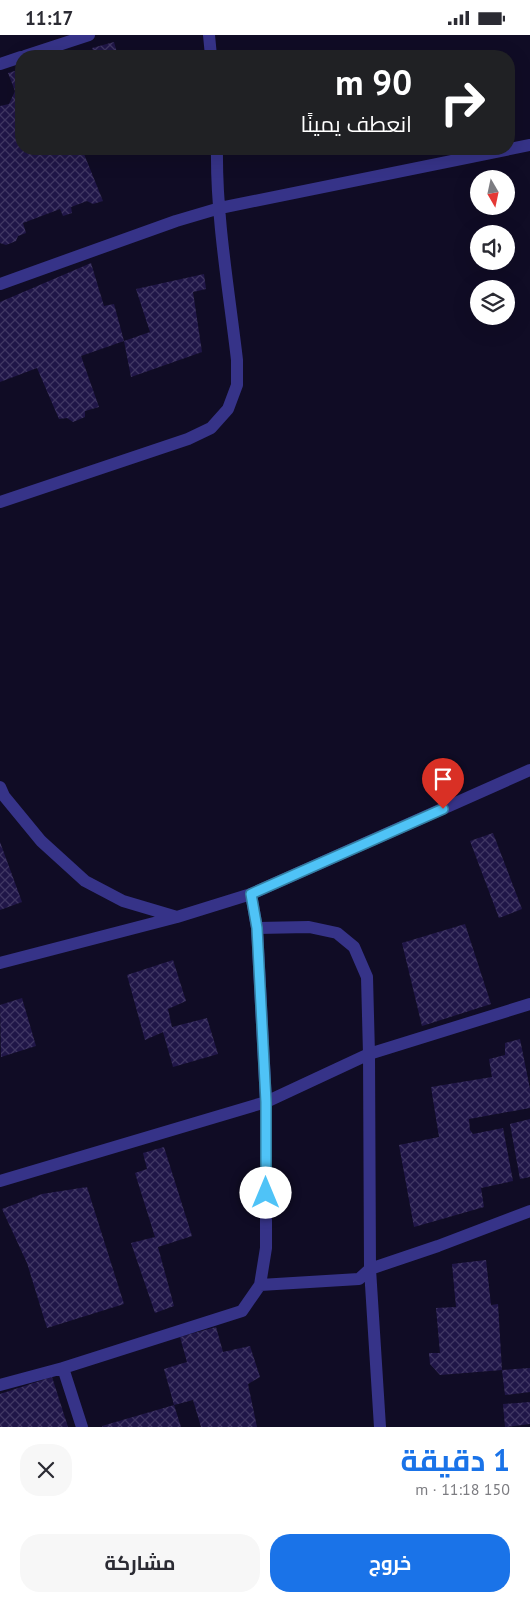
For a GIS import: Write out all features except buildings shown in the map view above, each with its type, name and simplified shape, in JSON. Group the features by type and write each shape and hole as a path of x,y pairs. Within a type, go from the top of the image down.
{"street":[{"path":"44,50 89,35"},
{"path":"209,35 211,50"},
{"path":"0,64 15,59"},
{"path":"515,148 530,145"},
{"path":"0,502 188,439 211,428 228,409 237,385 237,360 216,171 217,155"},
{"path":"0,284 176,221 220,208 481,155"},
{"path":"0,963 177,917 251,894 530,770"},
{"path":"0,787 4,797 41,841 85,881 123,901 177,917"},
{"path":"0,1385 63,1368 242,1311 260,1285 266,1249 266,1102 257,928 251,894"},
{"path":"257,928 309,927 337,933 354,947 367,977 370,1269 380,1427"},
{"path":"0,1181 266,1102 369,1054 530,1005"},
{"path":"260,1285 359,1279 370,1269 438,1246 530,1211"},
{"path":"63,1368 82,1427"}],"route":[{"path":"266,1193 266,1102 257,928 251,894 443,809"}]}
